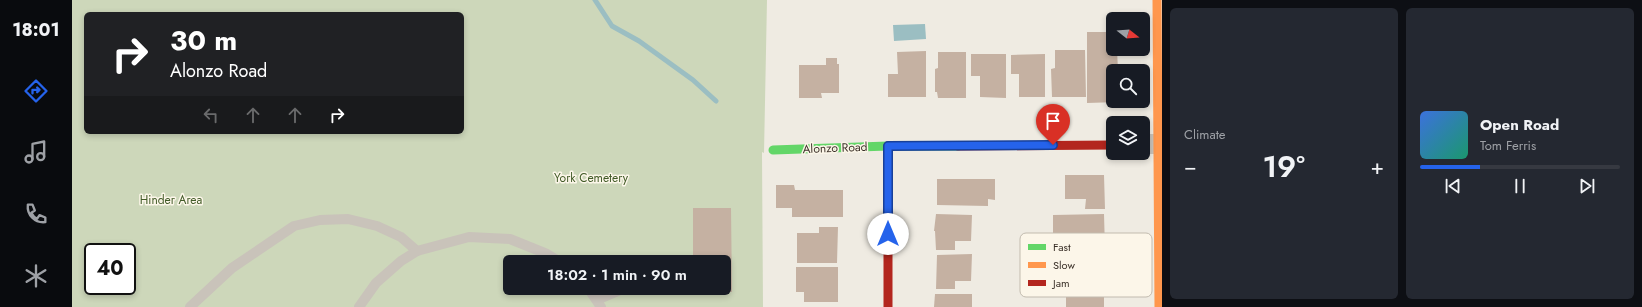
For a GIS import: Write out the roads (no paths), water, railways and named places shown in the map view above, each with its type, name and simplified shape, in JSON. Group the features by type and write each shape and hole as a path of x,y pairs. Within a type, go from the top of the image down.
{"street":[{"path":"1157,0 1151,144 1159,307"},
{"name":"Alonzo Road","path":"773,150 888,146 1106,145"},
{"path":"888,146 888,307"}],"lane":[{"path":"190,307 232,268 294,226 320,220 348,219 378,226 401,237 417,251"},
{"path":"359,307 376,283 401,261 417,251 469,237 510,239 549,255"},
{"path":"599,303 612,295"}],"water":[{"path":"925,24 926,39 894,41 893,25"}],"waterway":[{"path":"595,0 612,26 639,41 693,80 716,101"}],"park label":[{"name":"York Cemetery","path":"591,178"},
{"name":"Hinder Area","path":"171,200"}]}
